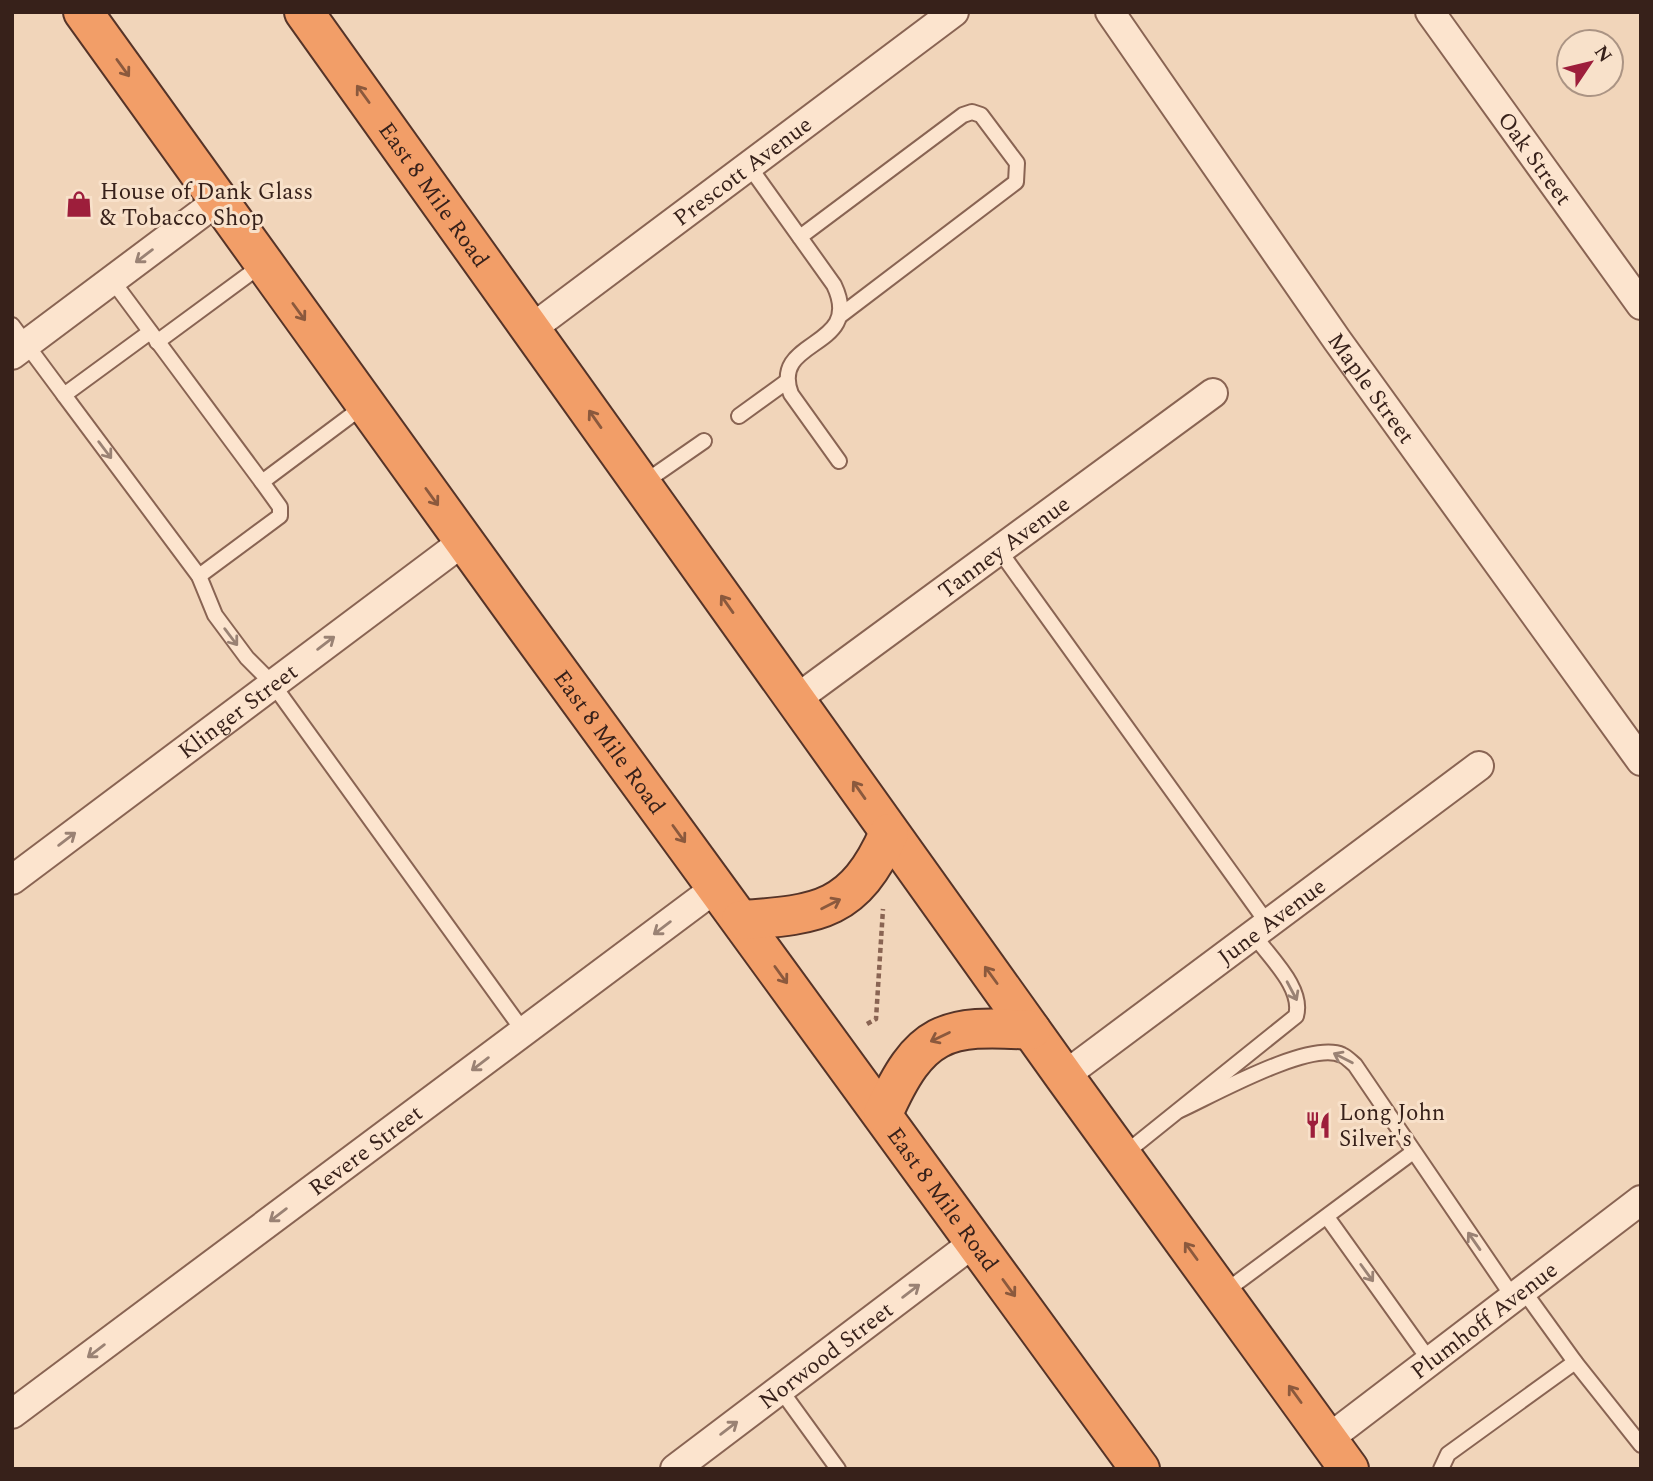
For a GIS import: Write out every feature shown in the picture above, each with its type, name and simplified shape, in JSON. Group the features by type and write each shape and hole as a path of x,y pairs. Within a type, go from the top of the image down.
{"highway":[{"name":"East 8 Mile Road","path":"83,12 365,405 1140,1469"},
{"name":"East 8 Mile Road","path":"304,12 1064,1076 1339,1454"},
{"path":"741,919 796,916 821,909 843,898 860,883 876,862 890,833"},
{"path":"883,1114 896,1084 914,1057 933,1040 953,1031 981,1027 1031,1030"}],"street":[{"name":"Prescott Avenue","path":"531,329 954,12"},
{"name":"Maple Street","path":"1110,12 1337,341 1641,761"},
{"name":"Oak Street","path":"1430,12 1641,305"},
{"path":"17,341 112,280 219,200"},
{"name":"Tanney Avenue","path":"795,700 1213,393"},
{"name":"Klinger Street","path":"12,880 464,541"},
{"name":"June Avenue","path":"1064,1076 1479,766"},
{"name":"Revere Street","path":"12,1414 717,887"},
{"name":"Plumhoff Avenue","path":"1339,1454 1430,1361 1641,1200"},
{"name":"Norwood Street","path":"675,1469 976,1241"}],"lane":[{"path":"800,237 972,112 981,115 1017,163 1016,182 841,315 825,336 797,357 788,369 786,382 791,394 839,461"},
{"path":"749,166 834,285 843,303 841,315"},
{"path":"64,395 264,264"},
{"path":"112,280 280,507 281,516 199,576"},
{"path":"17,341 64,395 199,576 215,615 247,658 272,683 524,1032"},
{"path":"740,416 786,382"},
{"path":"262,482 365,405"},
{"path":"641,484 704,441"},
{"path":"999,550 1261,930 1295,992 1299,1005 1296,1016 1123,1156"},
{"path":"1180,1110 1301,1055 1343,1055 1355,1065 1413,1152 1518,1294 1641,1445"},
{"path":"1223,1293 1413,1152"},
{"path":"1327,1217 1430,1361"},
{"path":"1441,1469 1448,1454 1575,1362"},
{"path":"780,1389 838,1469"}],"path":[{"path":"867,1024 876,1018 883,910 892,902"}],"place":[{"name":"House of Dank Glass & Tobacco Shop","path":"79,204"},
{"name":"Long John Silver's","path":"1318,1125"}]}
